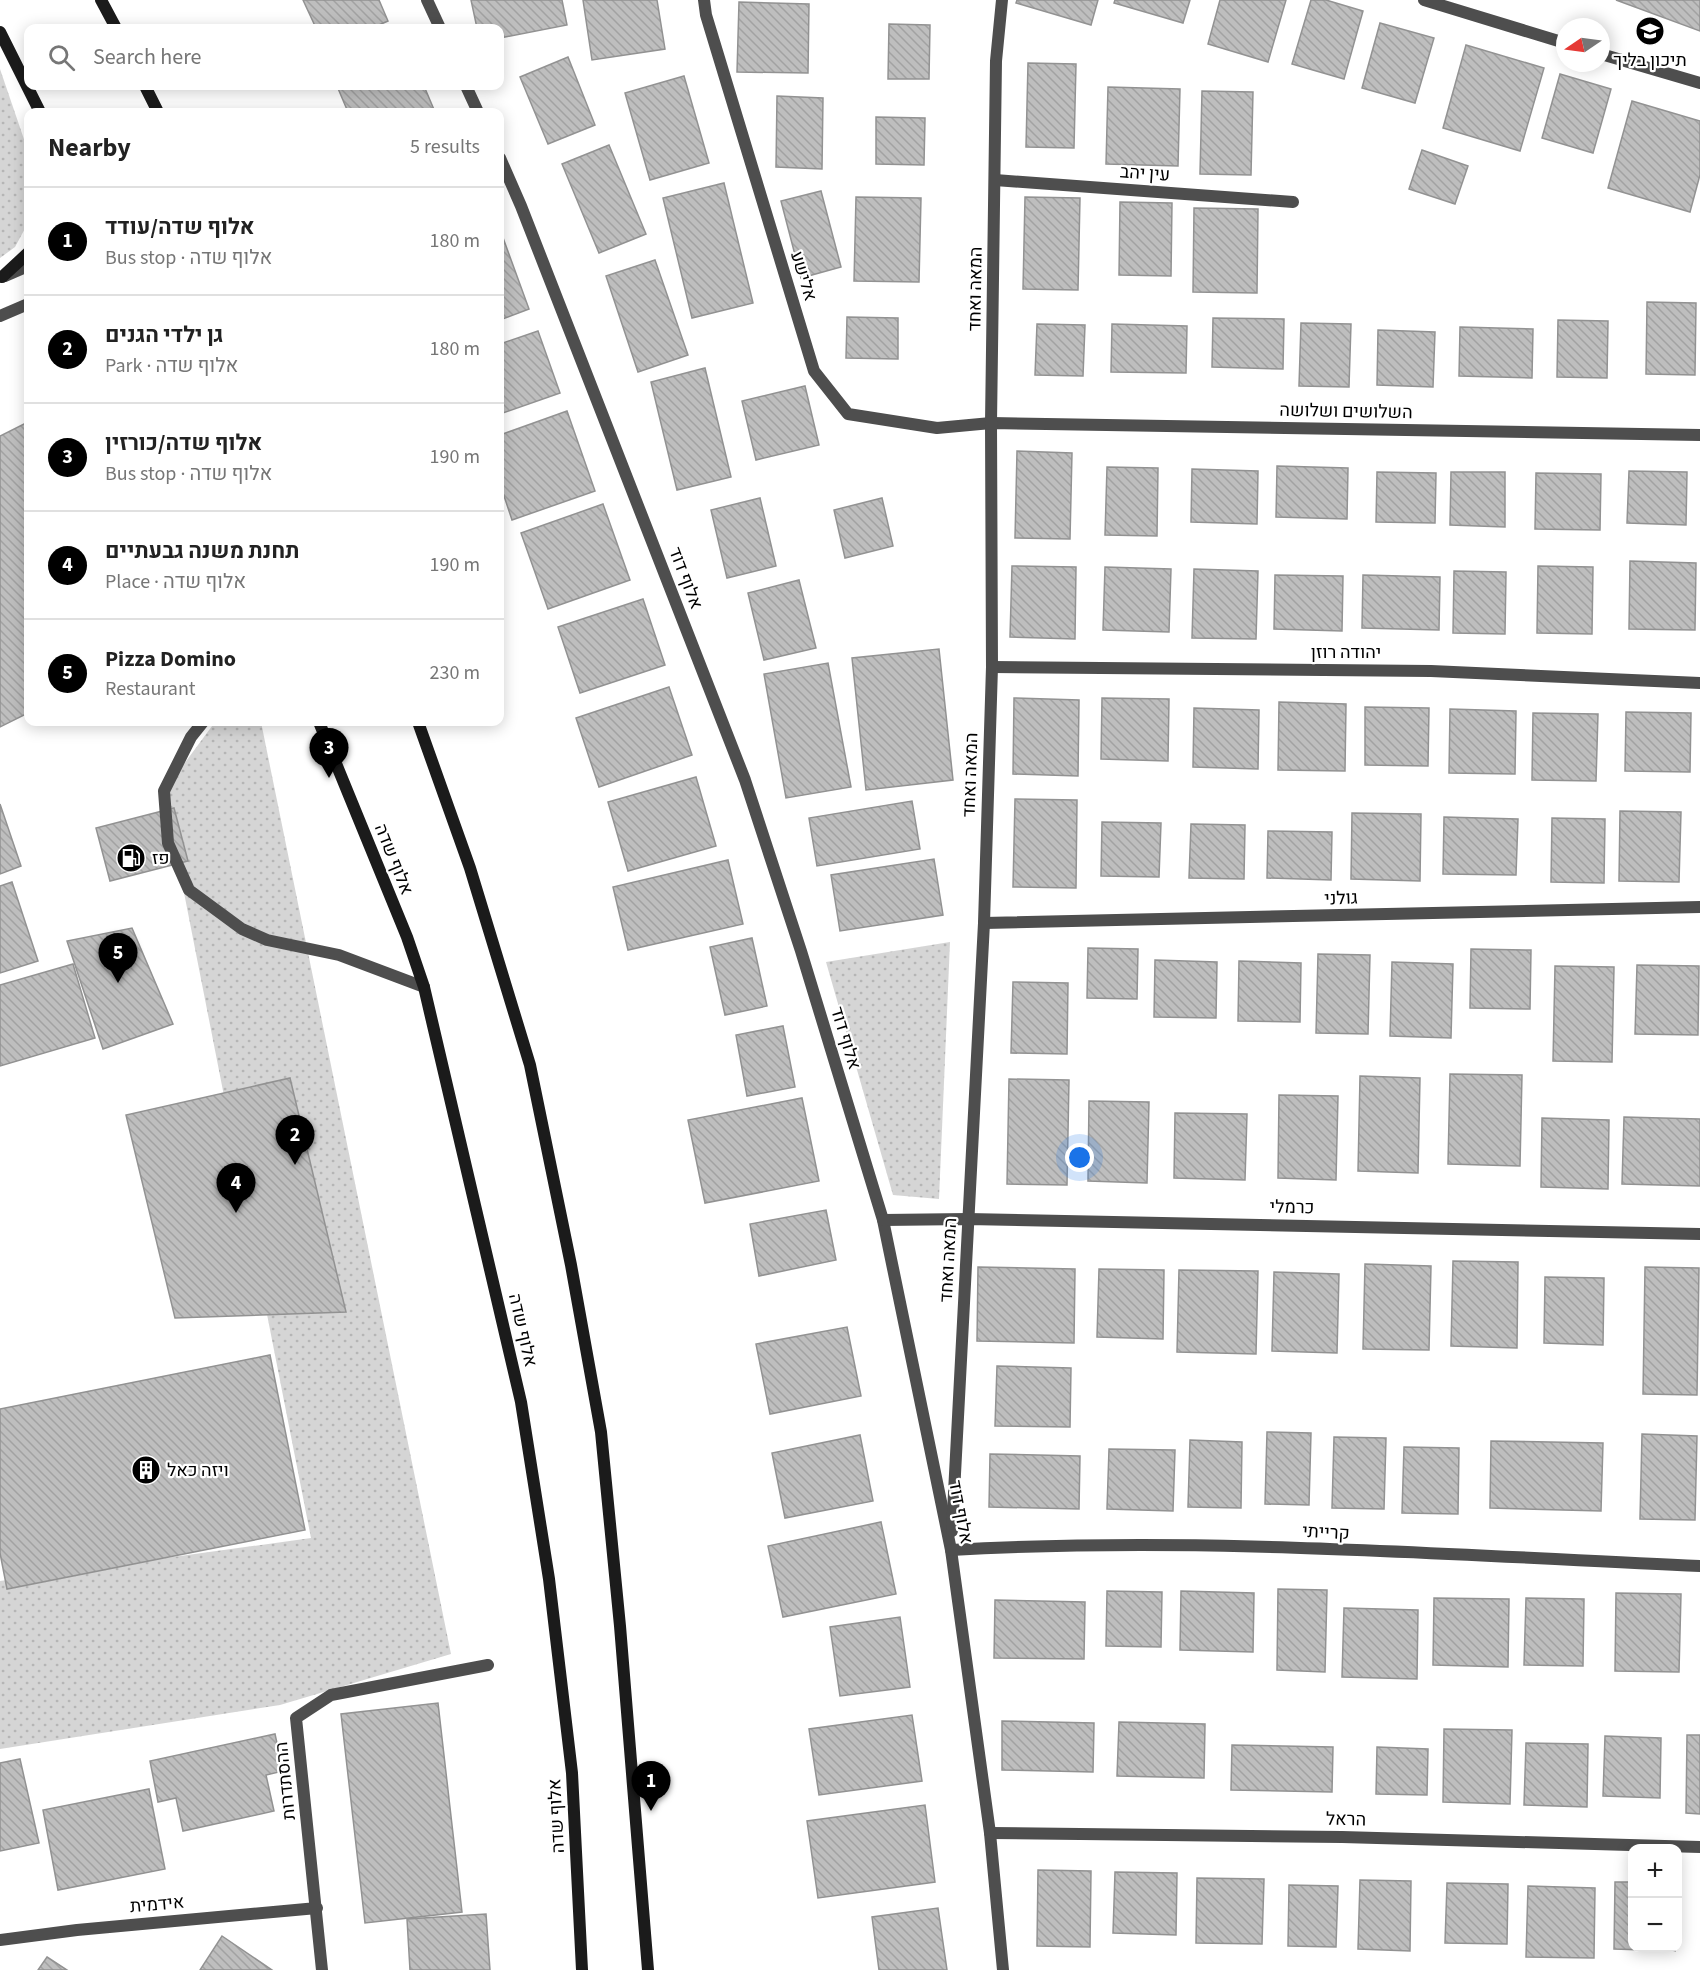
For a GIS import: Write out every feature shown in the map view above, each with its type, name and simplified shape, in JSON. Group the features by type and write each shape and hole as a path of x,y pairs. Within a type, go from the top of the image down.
{"main road":[{"path":"101,0 114,24"},
{"path":"0,32 24,80"},
{"path":"29,90 38,108"},
{"path":"147,90 156,108"},
{"path":"1,278 24,257"},
{"name":"אלוף שדה","path":"322,726 407,937 424,987 521,1402 549,1579 572,1773 582,1970"},
{"path":"419,726 470,867 530,1065 571,1265 601,1432 620,1626 648,1970"}],"street":[{"path":"427,0 438,24"},
{"name":"אלישע","path":"704,0 706,15 814,371 848,414 937,428 991,423"},
{"name":"המאה ואחד","path":"951,1550 984,923 992,667 991,423 996,61 1002,0"},
{"path":"1424,0 1556,40"},
{"path":"1610,57 1700,83"},
{"path":"468,90 476,108"},
{"name":"אלוף דוד","path":"504,167 745,780 801,951 883,1221 951,1550 990,1833 1003,1970"},
{"name":"עין יהב","path":"994,180 1293,202"},
{"path":"1,278 24,268"},
{"path":"0,316 24,306"},
{"name":"השלושים ושלושה","path":"991,423 1700,435"},
{"name":"יהודה רוזן","path":"992,667 1431,671 1700,683"},
{"path":"199,726 191,737 164,791 168,843 189,890 242,929 267,940 339,956 424,987"},
{"name":"גולני","path":"984,923 1700,907"},
{"name":"כרמלי","path":"883,1221 968,1219 1700,1234"},
{"name":"קרייתי","path":"951,1550 1035,1545 1201,1545 1700,1566"},
{"name":"ההסתדרות","path":"322,1970 296,1718 331,1695 488,1665"},
{"name":"הראל","path":"990,1833 1342,1837 1700,1847"},
{"name":"אידמית","path":"0,1940 77,1930 317,1908"}],"shaded area":[{"path":"0,69 24,139 24,230 15,247 0,258"},
{"path":"212,726 262,726 451,1654 280,1705 0,1749 0,1581 311,1538 164,791"},
{"path":"950,942 939,1199 893,1195 826,962"}],"building":[{"path":"303,0 379,0 388,21 381,24 314,24"},
{"path":"471,0 562,0 567,25 504,37 504,24 476,24"},
{"path":"583,0 657,0 665,49 592,60"},
{"path":"1017,0 1098,0 1091,25 1016,3"},
{"path":"1115,0 1190,0 1183,23 1114,3"},
{"path":"1220,0 1286,0 1268,62 1208,44"},
{"path":"1311,0 1326,0 1363,11 1344,79 1292,64"},
{"path":"1616,0 1700,0 1700,31"},
{"path":"739,2 809,4 808,73 737,72"},
{"path":"1380,23 1434,38 1415,103 1362,88"},
{"path":"889,24 930,25 929,79 888,79"},
{"path":"1466,45 1544,68 1520,151 1443,128"},
{"path":"568,57 595,125 548,144 520,77"},
{"path":"1028,63 1076,64 1074,148 1026,147"},
{"path":"1560,74 1611,89 1593,153 1542,138"},
{"path":"684,76 709,163 650,180 625,93"},
{"path":"1108,87 1180,89 1178,166 1106,164"},
{"path":"339,90 426,90 433,108 346,108"},
{"path":"1202,91 1253,92 1251,175 1200,174"},
{"path":"777,96 823,98 822,169 776,167"},
{"path":"1632,101 1700,121 1700,175 1690,212 1608,188"},
{"path":"876,117 925,118 924,165 876,164"},
{"path":"609,145 646,234 599,253 562,164"},
{"path":"1422,150 1468,166 1455,204 1409,189"},
{"path":"724,183 753,303 692,318 663,198"},
{"path":"821,191 841,267 801,278 781,201"},
{"path":"856,197 921,198 919,282 854,281"},
{"path":"1025,197 1080,198 1078,290 1023,289"},
{"path":"1120,202 1172,203 1171,276 1119,275"},
{"path":"1194,208 1258,209 1257,293 1193,292"},
{"path":"504,240 529,309 504,318"},
{"path":"655,260 688,355 638,372 606,276"},
{"path":"1647,302 1696,303 1695,375 1646,374"},
{"path":"847,317 898,318 898,359 846,358"},
{"path":"1213,318 1284,319 1283,369 1212,367"},
{"path":"1558,320 1608,321 1607,378 1557,377"},
{"path":"1301,323 1351,324 1349,387 1299,386"},
{"path":"1037,324 1085,325 1083,376 1035,375"},
{"path":"1112,324 1187,326 1186,373 1111,372"},
{"path":"1460,327 1533,329 1532,378 1459,376"},
{"path":"1378,330 1435,332 1433,387 1377,385"},
{"path":"538,331 560,393 504,413 504,343"},
{"path":"705,368 731,477 677,490 651,382"},
{"path":"805,386 819,445 756,460 742,401"},
{"path":"567,411 595,491 512,520 504,496 504,434"},
{"path":"24,424 24,715 0,727 0,436"},
{"path":"1017,451 1072,453 1070,539 1015,538"},
{"path":"1277,466 1348,468 1347,519 1276,517"},
{"path":"1107,467 1158,468 1157,536 1105,535"},
{"path":"1192,469 1258,471 1257,524 1191,522"},
{"path":"1629,471 1687,472 1686,525 1627,523"},
{"path":"1377,472 1436,473 1435,523 1376,522"},
{"path":"1451,472 1505,472 1505,527 1450,525"},
{"path":"1536,473 1601,474 1600,530 1535,529"},
{"path":"760,498 776,566 727,578 711,510"},
{"path":"882,498 893,546 845,558 834,510"},
{"path":"603,504 630,580 548,609 521,533"},
{"path":"1630,561 1696,563 1695,630 1629,629"},
{"path":"1012,566 1076,567 1075,639 1010,637"},
{"path":"1538,566 1593,567 1592,634 1537,633"},
{"path":"1105,567 1171,569 1169,632 1103,630"},
{"path":"1194,569 1258,571 1256,639 1192,638"},
{"path":"1454,571 1506,572 1505,634 1453,633"},
{"path":"1275,575 1343,576 1342,631 1274,629"},
{"path":"1363,575 1440,577 1439,630 1362,628"},
{"path":"799,580 816,648 764,660 748,593"},
{"path":"643,599 665,665 580,693 558,627"},
{"path":"939,649 953,780 866,790 852,658"},
{"path":"828,663 851,787 786,798 764,674"},
{"path":"669,687 692,755 599,787 576,718"},
{"path":"1014,698 1079,700 1078,776 1013,774"},
{"path":"1102,698 1169,699 1168,761 1101,759"},
{"path":"1279,702 1346,704 1345,771 1278,770"},
{"path":"1365,707 1429,708 1428,766 1365,765"},
{"path":"1194,708 1259,710 1258,769 1193,767"},
{"path":"1450,709 1516,711 1515,774 1449,773"},
{"path":"1626,712 1691,713 1690,772 1625,771"},
{"path":"1533,713 1598,714 1596,781 1532,780"},
{"path":"696,777 716,846 628,871 608,802"},
{"path":"1015,799 1077,800 1076,888 1013,887"},
{"path":"912,801 920,849 817,866 809,818"},
{"path":"0,804 21,866 0,874"},
{"path":"174,808 188,861 110,881 96,828"},
{"path":"1620,811 1681,812 1679,882 1619,881"},
{"path":"1352,813 1421,814 1420,881 1351,879"},
{"path":"1444,817 1518,819 1516,875 1443,874"},
{"path":"1552,818 1605,819 1604,883 1551,882"},
{"path":"1102,822 1161,823 1159,877 1101,876"},
{"path":"1191,824 1245,825 1244,879 1189,878"},
{"path":"1268,831 1332,832 1331,880 1267,878"},
{"path":"934,859 943,915 840,931 831,875"},
{"path":"728,860 743,924 628,950 613,887"},
{"path":"12,882 38,961 0,973 0,886"},
{"path":"132,928 173,1024 103,1049 67,941"},
{"path":"752,938 767,1006 725,1015 710,947"},
{"path":"1088,948 1138,949 1137,999 1087,998"},
{"path":"1471,949 1531,950 1530,1009 1470,1008"},
{"path":"1318,954 1370,955 1368,1034 1316,1033"},
{"path":"1155,960 1217,962 1216,1018 1154,1017"},
{"path":"1239,961 1301,963 1300,1022 1238,1021"},
{"path":"1392,962 1453,964 1451,1038 1390,1036"},
{"path":"73,964 95,1038 0,1066 0,985"},
{"path":"1637,965 1699,966 1698,1035 1635,1034"},
{"path":"1555,966 1614,967 1612,1062 1553,1061"},
{"path":"1013,982 1068,983 1067,1054 1011,1053"},
{"path":"783,1026 795,1087 747,1096 736,1035"},
{"path":"1450,1074 1522,1075 1520,1166 1448,1164"},
{"path":"1360,1076 1420,1078 1418,1173 1358,1171"},
{"path":"290,1078 346,1312 175,1318 126,1115"},
{"path":"1009,1079 1069,1080 1067,1185 1007,1184"},
{"path":"1279,1095 1338,1096 1336,1180 1278,1178"},
{"path":"802,1098 819,1181 705,1203 688,1120"},
{"path":"1089,1101 1149,1102 1147,1183 1088,1181"},
{"path":"1175,1113 1247,1114 1245,1180 1174,1178"},
{"path":"1624,1117 1700,1119 1700,1186 1622,1184"},
{"path":"1542,1118 1609,1120 1608,1189 1541,1187"},
{"path":"826,1210 836,1260 759,1276 750,1224"},
{"path":"1453,1261 1518,1262 1517,1348 1451,1346"},
{"path":"1365,1264 1431,1266 1429,1350 1363,1349"},
{"path":"978,1267 1075,1269 1074,1343 977,1341"},
{"path":"1645,1267 1699,1268 1697,1395 1643,1394"},
{"path":"1099,1269 1164,1270 1163,1339 1097,1337"},
{"path":"1179,1270 1258,1271 1256,1354 1177,1352"},
{"path":"1274,1272 1339,1274 1337,1353 1272,1351"},
{"path":"1545,1277 1604,1278 1603,1345 1544,1343"},
{"path":"847,1327 861,1396 770,1414 756,1344"},
{"name":"ויזה כאל","path":"270,1355 305,1530 7,1589 0,1553 0,1409"},
{"path":"997,1366 1071,1368 1070,1427 995,1426"},
{"path":"1267,1432 1311,1433 1309,1505 1265,1504"},
{"path":"1642,1434 1697,1436 1695,1520 1640,1519"},
{"path":"860,1435 873,1501 785,1518 772,1453"},
{"path":"1334,1437 1386,1438 1384,1509 1332,1508"},
{"path":"1190,1440 1242,1442 1241,1508 1188,1507"},
{"path":"1491,1441 1603,1443 1601,1511 1490,1508"},
{"path":"1404,1447 1459,1448 1458,1514 1402,1513"},
{"path":"1109,1449 1175,1450 1173,1511 1107,1509"},
{"path":"990,1454 1080,1456 1079,1509 989,1507"},
{"path":"881,1522 896,1594 783,1617 768,1546"},
{"path":"1278,1589 1327,1590 1325,1672 1277,1670"},
{"path":"1107,1591 1162,1592 1161,1647 1106,1646"},
{"path":"1181,1591 1254,1593 1253,1652 1180,1650"},
{"path":"1616,1593 1681,1594 1679,1672 1615,1671"},
{"path":"1434,1598 1509,1599 1508,1667 1433,1665"},
{"path":"1526,1598 1584,1599 1583,1666 1524,1665"},
{"path":"995,1600 1085,1602 1084,1659 994,1658"},
{"path":"1344,1608 1418,1610 1417,1679 1342,1677"},
{"path":"900,1617 910,1687 840,1696 830,1627"},
{"path":"438,1703 462,1912 365,1923 341,1714"},
{"path":"912,1715 922,1781 819,1795 809,1729"},
{"path":"1002,1721 1094,1723 1093,1772 1002,1770"},
{"path":"1119,1722 1205,1724 1204,1778 1117,1776"},
{"path":"1444,1729 1512,1730 1510,1804 1443,1802"},
{"path":"275,1734 283,1771 266,1775 274,1811 183,1831 176,1798 158,1802 150,1761"},
{"path":"1687,1735 1700,1735 1700,1814 1686,1813"},
{"path":"1605,1736 1661,1738 1660,1798 1603,1796"},
{"path":"1526,1743 1588,1744 1587,1807 1524,1805"},
{"path":"1232,1745 1333,1747 1332,1792 1231,1790"},
{"path":"1377,1747 1428,1749 1427,1795 1376,1794"},
{"path":"20,1759 39,1843 0,1851 0,1763"},
{"path":"149,1789 165,1869 58,1890 43,1810"},
{"path":"925,1805 935,1882 818,1898 807,1821"},
{"path":"1038,1870 1091,1871 1090,1947 1037,1946"},
{"path":"1115,1872 1177,1873 1176,1935 1113,1933"},
{"path":"1197,1878 1264,1879 1262,1944 1196,1943"},
{"path":"1360,1880 1411,1881 1410,1951 1358,1949"},
{"path":"1615,1882 1628,1882 1628,1949 1614,1949"},
{"path":"1447,1883 1508,1884 1507,1944 1445,1943"},
{"path":"1289,1885 1338,1886 1336,1947 1288,1946"},
{"path":"1528,1886 1595,1888 1594,1958 1526,1957"},
{"path":"938,1908 947,1970 879,1970 872,1917"},
{"path":"486,1914 490,1970 410,1970 407,1919"},
{"path":"222,1936 272,1970 200,1970"},
{"path":"47,1957 67,1970 38,1970"}],"place":[{"name":"תיכון בליך","path":"1650,31"},
{"name":"אלוף שדה/כורזין","path":"329,778"},
{"name":"פז","path":"131,858"},
{"name":"Pizza Domino","path":"118,983"},
{"name":"גן ילדי הגנים","path":"295,1165"},
{"name":"תחנת משנה גבעתיים","path":"236,1213"},
{"name":"ויזה כאל","path":"146,1470"},
{"name":"אלוף שדה/עודד","path":"651,1811"}]}
